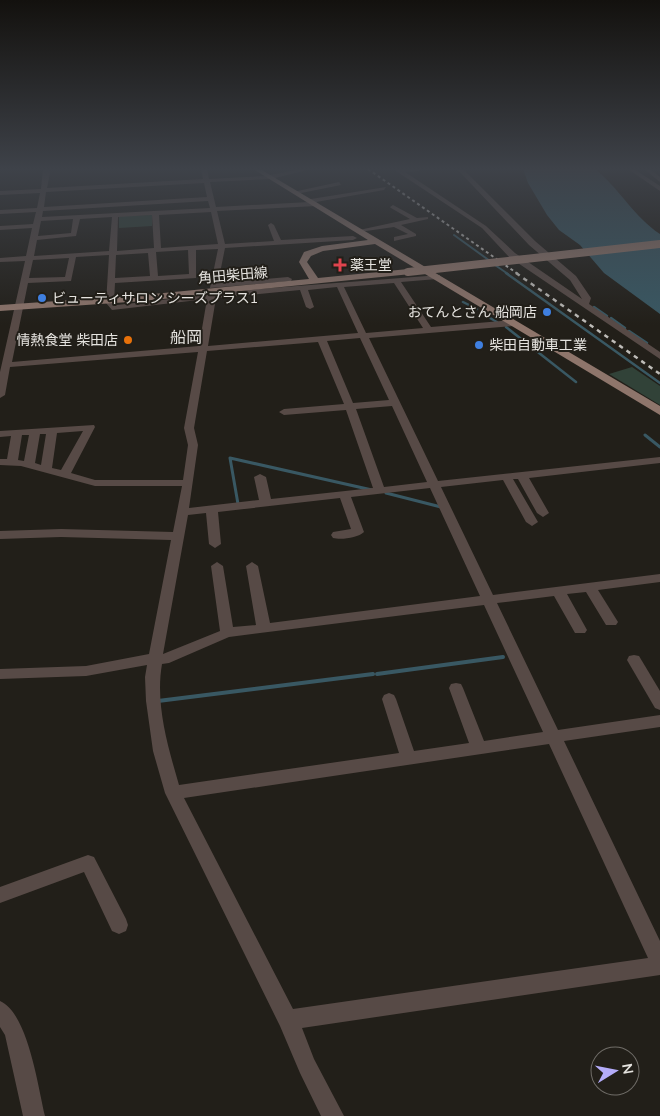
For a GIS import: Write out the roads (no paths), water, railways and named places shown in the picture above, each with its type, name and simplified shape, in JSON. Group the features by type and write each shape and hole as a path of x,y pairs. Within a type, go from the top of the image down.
{"main road":[{"path":"344,221 660,411"},
{"path":"315,282 303,262 308,254 322,249 378,241"},
{"name":"角田柴田線","path":"0,308 315,282 660,244"}],"street":[{"path":"0,228 45,221"},
{"path":"34,238 74,235 76,221"},
{"path":"114,221 110,305 118,308 212,296 437,277"},
{"path":"154,278 155,221"},
{"path":"216,221 222,246 213,286 288,279"},
{"path":"361,231 410,221"},
{"path":"475,221 484,227 512,255 660,356"},
{"path":"511,221 532,243 573,278 587,298 585,304"},
{"path":"0,395 4,367 19,306 28,258 38,222"},
{"path":"394,224 414,235 397,239"},
{"path":"271,225 278,243"},
{"path":"0,260 353,238"},
{"path":"112,282 193,276 192,248"},
{"path":"24,282 68,279 73,256"},
{"path":"396,280 429,331"},
{"path":"339,284 660,962"},
{"path":"303,288 310,307"},
{"path":"212,296 190,428 193,445 188,483 152,677 153,701 161,751 173,793 288,1020 307,1066 333,1116"},
{"path":"4,367 513,323"},
{"path":"322,340 350,407 380,491"},
{"path":"284,412 394,403"},
{"path":"0,434 90,427 64,475"},
{"path":"46,471 52,430"},
{"path":"29,465 35,432"},
{"path":"12,463 17,433"},
{"path":"183,512 660,460"},
{"path":"0,462 29,465 95,483 188,483"},
{"path":"522,476 543,513"},
{"path":"260,477 266,504"},
{"path":"507,478 532,522"},
{"path":"337,535 358,532 345,495"},
{"path":"212,510 216,544"},
{"path":"0,535 61,533 178,536"},
{"path":"217,566 227,633"},
{"path":"252,566 264,629"},
{"path":"0,674 86,671 164,658 227,633 660,578"},
{"path":"589,586 610,622"},
{"path":"559,592 580,630"},
{"path":"634,660 660,704"},
{"path":"456,688 479,748"},
{"path":"389,699 408,758"},
{"path":"173,793 660,721"},
{"path":"0,894 88,863 119,925"},
{"path":"288,1020 660,966"},
{"path":"0,1011 10,1023 15,1035 34,1116"}],"water":[{"path":"552,221 644,221 660,234 660,314 604,273 580,245 559,230"}],"waterway":[{"path":"454,235 490,261"},
{"path":"495,265 508,274"},
{"path":"506,273 660,383"},
{"path":"463,302 477,309"},
{"path":"594,307 607,316"},
{"path":"483,314 497,322"},
{"path":"611,318 625,328"},
{"path":"506,327 576,382"},
{"path":"629,331 647,343"},
{"path":"645,435 660,447"},
{"path":"238,504 230,458 372,490"},
{"path":"386,493 441,507"},
{"path":"377,674 503,657"},
{"path":"158,701 373,674"}],"railway":[{"path":"442,221 518,274"},
{"path":"516,273 660,374"}],"place":[{"name":"薬王堂","path":"340,265"},
{"name":"ビューティサロン シーズプラス1","path":"42,298"},
{"name":"おてんとさん 船岡店","path":"547,312"},
{"name":"情熱食堂 柴田店","path":"128,340"},
{"name":"柴田自動車工業","path":"479,345"}],"district":[{"name":"船岡","path":"186,337"}]}
